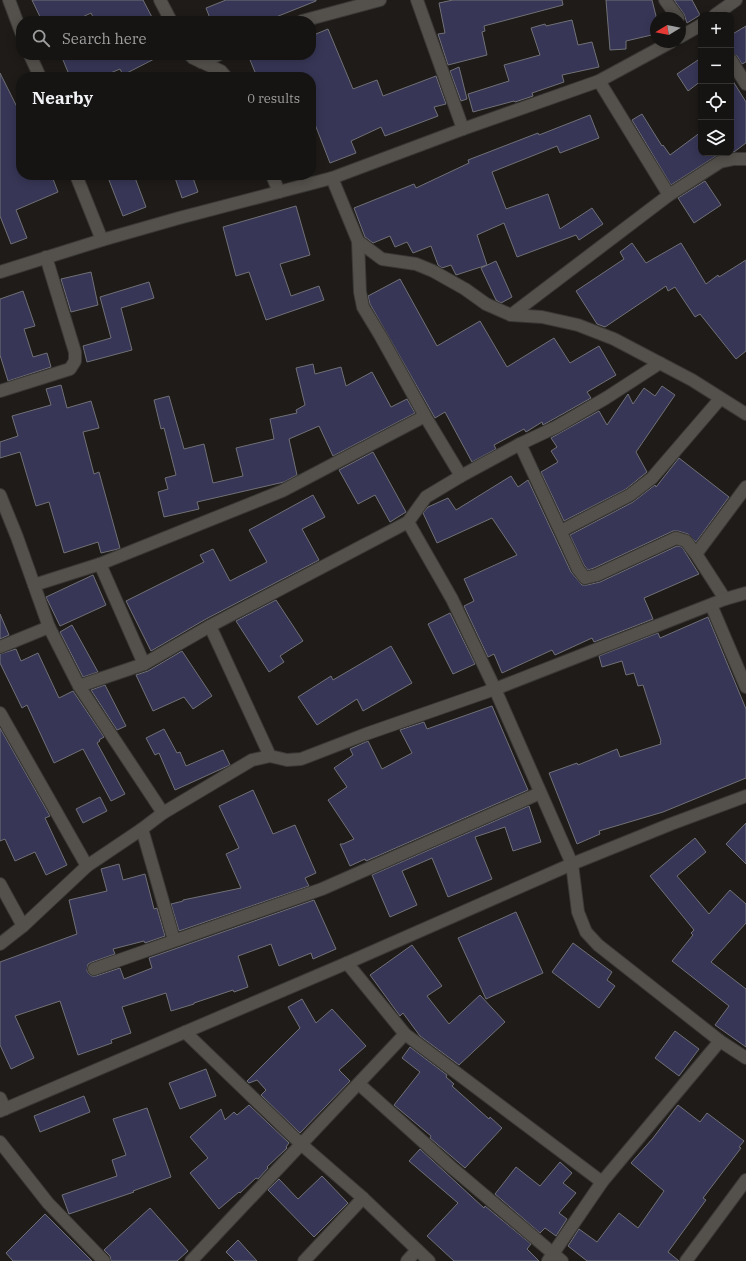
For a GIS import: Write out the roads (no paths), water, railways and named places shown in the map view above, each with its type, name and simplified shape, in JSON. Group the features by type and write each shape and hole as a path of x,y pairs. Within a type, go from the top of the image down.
{"street":[{"path":"9,0 16,19"},
{"path":"160,0 168,16"},
{"path":"316,17 380,0"},
{"path":"417,0 462,129"},
{"path":"665,0 674,12"},
{"path":"719,12 736,0"},
{"path":"686,34 698,27"},
{"path":"0,272 179,218 332,178 462,129 599,81 660,48"},
{"path":"32,60 38,72"},
{"path":"197,60 222,72"},
{"path":"201,62 206,60"},
{"path":"734,65 746,84"},
{"path":"599,81 669,195"},
{"path":"511,315 669,195 720,162 734,159 746,159"},
{"path":"332,178 358,241 360,292 363,307 461,476"},
{"path":"78,180 102,240"},
{"path":"274,180 279,192"},
{"path":"358,241 382,259 416,264 433,271 465,289 486,304 511,315 542,317 578,325 614,339 692,380 746,414"},
{"path":"0,390 70,369 75,361 75,352 46,257"},
{"path":"79,686 144,664 210,626 408,522 426,497 520,444 556,427 606,398 660,363"},
{"path":"561,531 630,495 652,478 720,399"},
{"path":"34,585 100,564 282,491 425,416"},
{"path":"520,444 578,569 585,578 596,575 676,538 686,541 725,599"},
{"path":"696,554 746,487"},
{"path":"0,495 17,537 49,627 79,686 163,813"},
{"path":"408,522 452,599 495,689 572,864 578,912 586,932 598,945 720,1042 746,1058"},
{"path":"100,564 144,664"},
{"path":"0,944 23,926 87,866 163,813 252,760 270,756 287,760 301,759 366,734 495,689 725,599 746,593"},
{"path":"711,605 746,687"},
{"path":"210,626 270,756"},
{"path":"0,647 49,627"},
{"path":"0,713 87,866"},
{"path":"94,969 322,889 540,793"},
{"path":"2,1106 185,1032 347,963 572,864 671,824 746,796"},
{"path":"142,829 174,940"},
{"path":"0,884 23,926"},
{"path":"347,963 405,1034 602,1182"},
{"path":"185,1032 301,1144 363,1198 429,1261"},
{"path":"191,1261 405,1034"},
{"path":"359,1084 554,1259 602,1182 720,1042"},
{"path":"0,1142 48,1203 104,1261"},
{"path":"686,1261 746,1180"},
{"path":"304,1261 363,1198"},
{"path":"407,1261 416,1250"}]}
